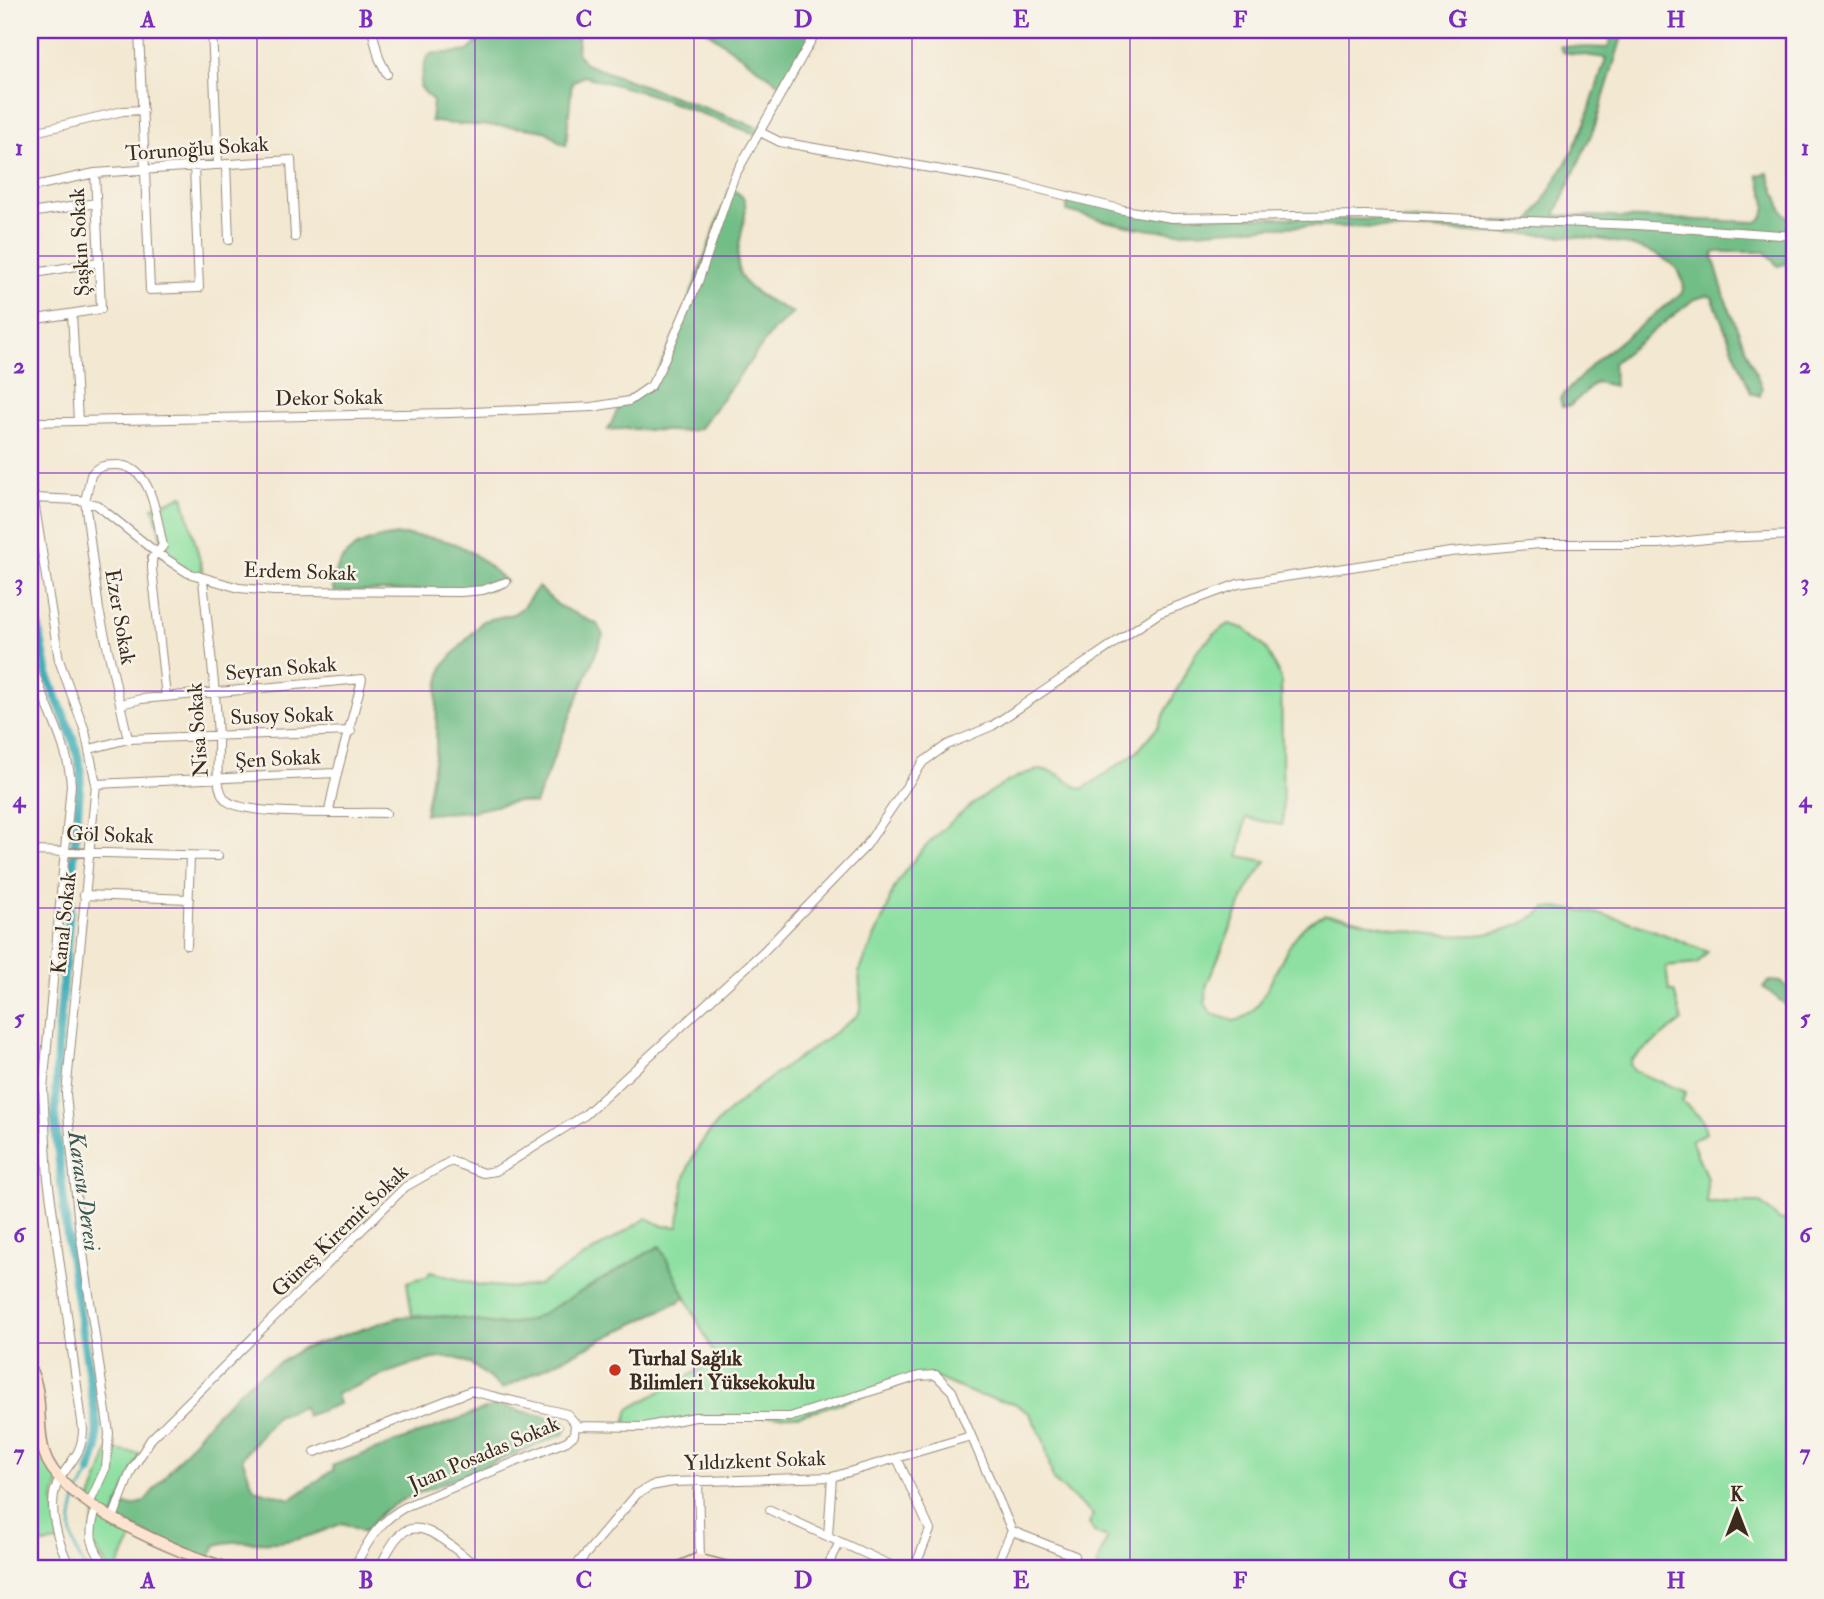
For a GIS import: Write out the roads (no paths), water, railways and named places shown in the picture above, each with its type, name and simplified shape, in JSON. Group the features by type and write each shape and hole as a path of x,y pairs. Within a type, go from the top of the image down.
{"street":[{"path":"139,30 150,290 199,288 194,166"},
{"path":"212,30 229,240"},
{"path":"372,30 379,58 387,74"},
{"path":"817,30 760,132 780,142 1011,182 1124,210 1172,218 1365,215 1636,225 1794,236"},
{"path":"30,133 123,111 143,110"},
{"name":"Dekor Sokak","path":"30,422 450,412 592,407 629,401 651,386 661,367 698,282 734,177 760,132"},
{"name":"Torunoğlu Sokak","path":"30,187 95,173 291,160 295,237"},
{"name":"Şaşkın Sokak","path":"72,314 101,309 95,173"},
{"path":"30,213 96,203"},
{"path":"30,274 99,262"},
{"path":"30,320 72,314 78,421"},
{"path":"85,501 94,470 105,465 131,466 143,479 163,546 152,558 152,569 166,697"},
{"name":"Kanal Sokak","path":"30,475 59,660 90,749 96,784 66,1094 74,1185 109,1433 106,1467 91,1502 90,1541 109,1569"},
{"name":"Erdem Sokak","path":"33,498 85,501 105,509 157,553 203,580 239,588 274,592 476,592 506,582"},
{"name":"Ezer Sokak","path":"85,501 104,641 128,738"},
{"name":"Güneş Kiremit Sokak","path":"113,1518 131,1471 151,1439 405,1186 448,1161 487,1173 517,1161 585,1115 646,1056 763,952 850,863 881,825 923,762 947,745 992,726 1159,613 1238,584 1451,552 1540,544 1659,544 1717,538 1794,535"},
{"name":"Nisa Sokak","path":"203,580 218,736 219,779 224,797 235,804 274,810 386,813"},
{"path":"30,657 70,772 45,1050 44,1145 83,1429 80,1452 60,1478 54,1511 60,1542 71,1569"},
{"name":"Seyran Sokak","path":"121,704 166,697 362,679 351,731"},
{"path":"329,812 335,774 351,731"},
{"name":"Susoy Sokak","path":"90,749 128,738 351,731"},
{"name":"Şen Sokak","path":"96,784 335,774"},
{"name":"Göl Sokak","path":"30,851 218,856"},
{"path":"187,945 190,856"},
{"path":"84,895 189,899"},
{"path":"30,1369 37,1387 44,1452 60,1478 113,1518 155,1543 230,1569"},
{"path":"576,1426 643,1427 695,1417 790,1417 936,1375 947,1384 1012,1531 1075,1556"},
{"name":"Juan Posadas Sokak","path":"315,1452 471,1391 567,1414 576,1426 574,1435 567,1441 409,1505 387,1517 375,1530 356,1564"},
{"name":"Yıldızkent Sokak","path":"573,1569 644,1489 698,1480 832,1477 971,1436"},
{"path":"897,1458 930,1525 930,1534 914,1569"},
{"path":"828,1536 832,1477"},
{"path":"698,1480 700,1559"},
{"path":"770,1510 899,1569"},
{"path":"338,1569 356,1564 380,1569 396,1539 407,1530 419,1529 441,1539 481,1569"},
{"path":"995,1569 1012,1531"},
{"path":"826,1569 840,1542"},
{"path":"674,1569 686,1561 700,1559 736,1569"}],"waterway":[{"name":"Karasu Deresi","path":"30,586 48,677 74,741 81,770 58,1044 55,1120 66,1226 97,1425 97,1449 90,1472"},
{"path":"80,1491 90,1472"},
{"path":"77,1497 71,1525 73,1543 86,1569"}],"place":[{"name":"Turhal Sağlık Bilimleri Yüksekokulu","path":"615,1370"}]}
